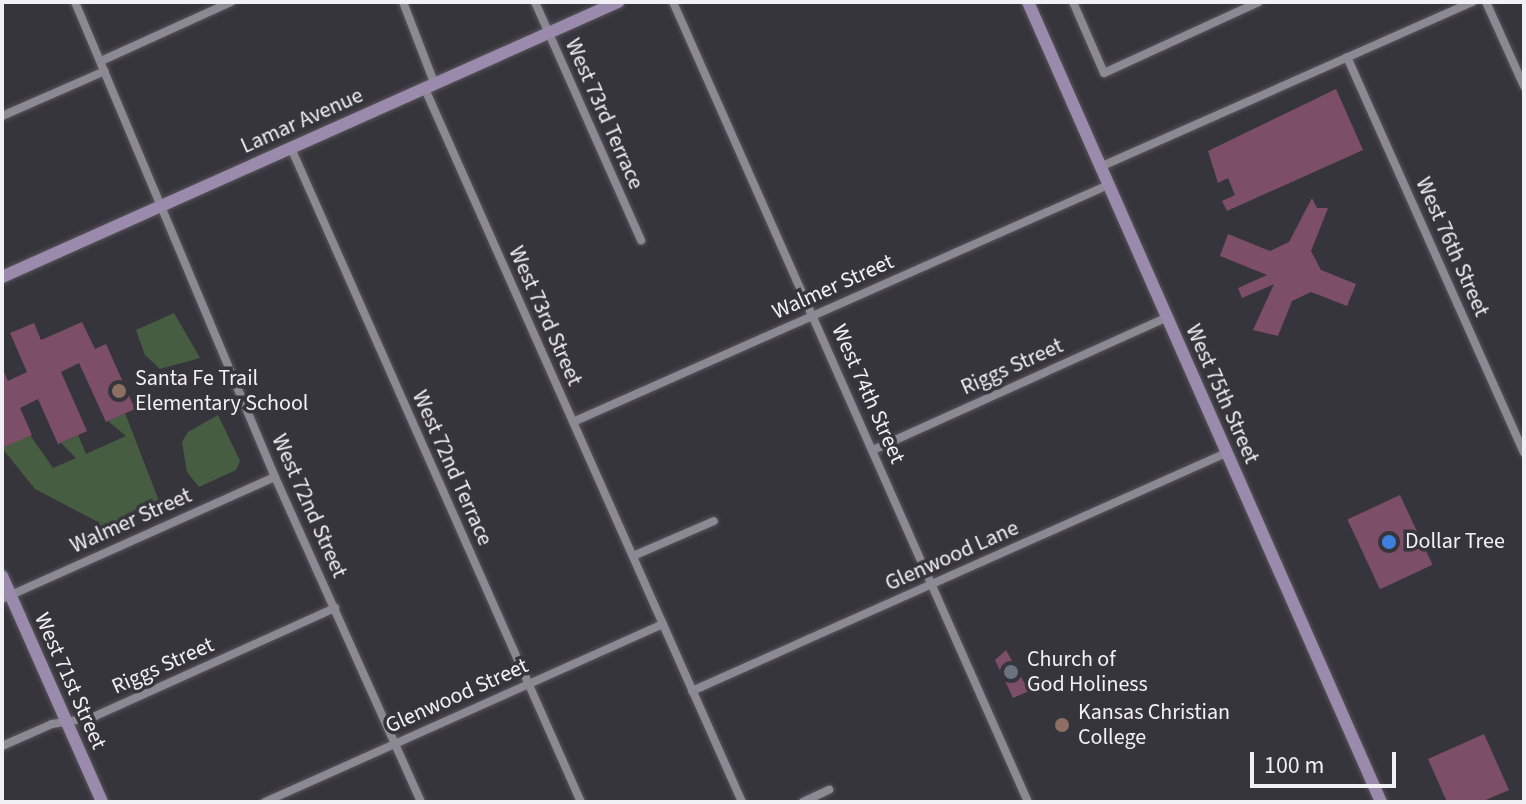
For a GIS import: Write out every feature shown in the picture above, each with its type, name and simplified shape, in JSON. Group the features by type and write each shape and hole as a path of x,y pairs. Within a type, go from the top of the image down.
{"street":[{"name":"West 72nd Street","path":"75,2 275,477 421,802"},
{"path":"101,61 231,2"},
{"name":"West 73rd Street","path":"403,2 430,87 573,422 742,802"},
{"name":"West 73rd Terrace","path":"535,2 641,240"},
{"name":"Lamar Avenue","path":"2,277 618,2"},
{"name":"West 74th Street","path":"673,2 1028,802"},
{"name":"West 75th Street","path":"1028,2 1381,802"},
{"path":"1073,2 1104,73 1259,2"},
{"path":"1100,167 1473,2"},
{"path":"1486,2 1524,86"},
{"name":"West 76th Street","path":"1347,57 1524,452"},
{"path":"2,116 105,71"},
{"name":"West 72nd Terrace","path":"291,148 581,802"},
{"name":"Walmer Street","path":"573,422 1108,185"},
{"name":"Riggs Street","path":"873,450 1167,317"},
{"name":"Glenwood Lane","path":"692,691 1226,453"},
{"name":"Walmer Street","path":"6,597 275,477"},
{"path":"633,556 714,521"},
{"name":"West 71st Street","path":"2,576 6,597 102,802"},
{"name":"Riggs Street","path":"2,746 67,723 91,718 335,608"},
{"name":"Glenwood Street","path":"271,801 663,624"},
{"path":"803,802 829,790"}],"green space":[{"path":"174,313 200,358 160,369 145,355 136,330"},
{"path":"125,413 159,501 106,537 98,522 35,489 2,448 30,435 53,468 76,458 61,443 78,435 86,454 126,436 108,421"},
{"path":"218,415 240,461 236,470 199,487 187,472 182,442 188,432"}],"building":[{"path":"1336,89 1363,150 1227,211 1222,201 1235,195 1228,178 1218,183 1208,151"},
{"path":"1312,198 1317,208 1328,208 1311,251 1321,270 1356,284 1347,306 1311,292 1292,301 1278,336 1253,330 1274,284 1242,298 1238,288 1267,275 1220,256 1228,234 1270,251 1289,242"},
{"name":"Santa Fe Trail Elementary School","path":"82,322 95,349 106,344 135,409 106,422 79,363 61,372 87,431 58,444 38,399 20,408 32,435 2,448 2,367 8,381 27,372 10,333 34,323 41,340"},
{"name":"Dollar Tree","path":"1400,495 1433,565 1380,589 1347,520"},
{"name":"Church of God Holiness","path":"1006,650 1029,691 1013,698 995,660"},
{"path":"1484,734 1509,790 1481,802 1447,802 1428,759"}],"place":[{"name":"Santa Fe Trail Elementary School","path":"119,391"},
{"name":"Dollar Tree","path":"1389,542"},
{"name":"Church of God Holiness","path":"1011,672"},
{"name":"Kansas Christian College","path":"1062,725"}]}
